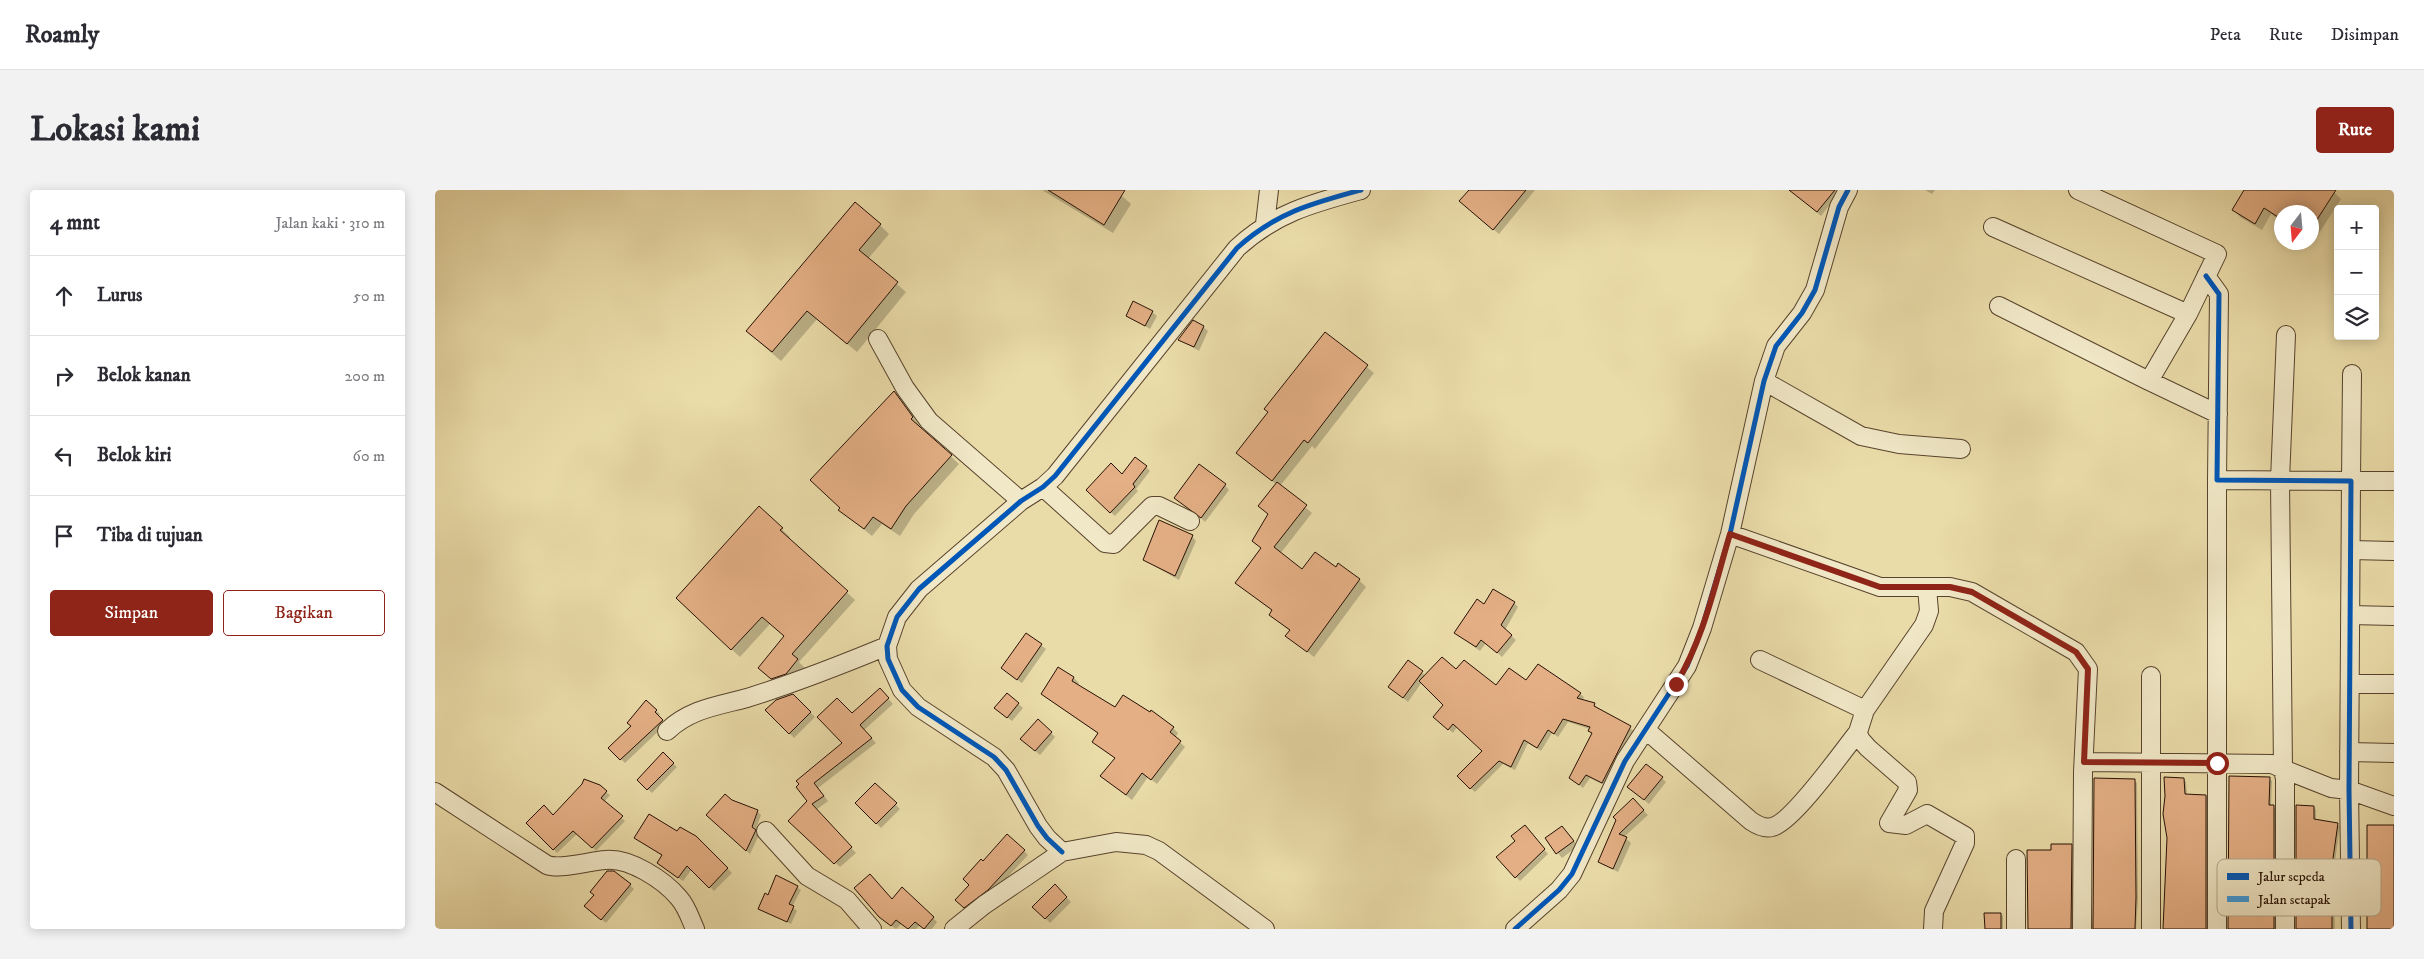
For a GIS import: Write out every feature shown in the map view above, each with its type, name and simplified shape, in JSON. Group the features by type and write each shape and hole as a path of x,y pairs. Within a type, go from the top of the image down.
{"street":[{"path":"1265,224 1269,190"},
{"path":"1062,852 1047,838 1038,826 1006,770 994,757 918,707 902,690 891,668 887,646 897,616 913,595 1021,501 1043,487 1061,469 1237,248 1265,224 1292,210 1361,190"},
{"path":"1515,929 1559,890 1572,874 1625,761 1687,666 1694,650 1730,534 1764,382 1778,341 1802,313 1815,290 1839,207 1848,190"},
{"path":"2077,190 2217,254 2188,314 2149,381"},
{"path":"1993,227 2188,314"},
{"path":"2207,276 2219,294 2217,414 2217,929"},
{"path":"1999,306 2217,414"},
{"path":"2285,859 2280,480 2286,335"},
{"path":"878,339 905,388 929,421 1021,501"},
{"path":"2350,859 2352,374"},
{"path":"1764,382 1861,436 1899,444 1961,449"},
{"path":"2217,480 2394,481"},
{"path":"1043,487 1105,543 1110,545 1114,544 1152,506 1159,506 1190,521"},
{"path":"1730,534 1880,587 1950,587 1972,592 2076,652 2088,669 2084,762 2082,929"},
{"path":"2351,550 2394,551"},
{"path":"1646,730 1751,821 1768,828 1778,825 1798,806 1858,732 1865,710 1924,625 1929,612 1927,588"},
{"path":"2350,615 2394,616"},
{"path":"667,731 678,721 693,712 747,698 822,672 887,646"},
{"path":"1760,660 1865,710"},
{"path":"2151,676 2153,762 2151,929"},
{"path":"2350,684 2394,684"},
{"path":"1858,732 1860,739 1868,748 1907,782 1908,790 1889,822 1905,824 1927,814 1965,836 1965,843 1934,911 1933,929"},
{"path":"2349,752 2394,753"},
{"path":"2084,762 2272,764 2331,788 2349,790 2394,806"},
{"path":"435,792 547,865 559,866 613,859 634,864 679,898 686,908 695,929"},
{"path":"766,831 807,876 847,900 872,929"},
{"path":"953,929 1062,852 1116,842 1146,845 1159,851 1265,929"},
{"path":"2016,929 2017,860"},
{"path":"2285,916 2285,929"},
{"path":"2351,916 2351,929"}],"building":[{"path":"1048,190 1125,190 1104,225"},
{"path":"1469,190 1526,190 1493,230 1459,201"},
{"path":"1789,190 1835,190 1817,212"},
{"path":"2244,190 2336,190 2319,217 2319,205 2274,205 2274,214 2264,208 2255,224 2232,210"},
{"path":"855,202 881,224 859,250 898,282 847,344 807,311 772,352 746,331"},
{"path":"1133,301 1153,311 1145,326 1126,316"},
{"path":"1193,320 1204,326 1194,347 1178,340"},
{"path":"1325,332 1368,365 1308,443 1304,440 1272,481 1236,453 1268,412 1264,409"},
{"path":"894,391 913,417 911,419 952,455 906,506 891,529 873,517 864,529 838,510 840,508 810,480"},
{"path":"1135,457 1147,466 1133,484 1135,487 1110,513 1086,490 1111,463 1122,474"},
{"path":"1199,464 1226,484 1201,518 1174,498"},
{"path":"1277,482 1307,505 1274,547 1302,569 1315,552 1336,567 1338,563 1360,579 1307,652 1285,636 1290,630 1269,615 1272,610 1235,583 1261,548 1252,541 1268,514 1258,506"},
{"path":"759,506 783,528 780,530 848,591 792,654 798,659 786,674 771,679 758,668 784,636 762,617 731,650 676,598"},
{"path":"1159,520 1193,535 1175,576 1143,560"},
{"path":"1493,589 1515,602 1501,625 1512,635 1497,653 1481,640 1476,647 1454,633 1477,599 1484,604"},
{"path":"1026,633 1042,644 1017,680 1001,668"},
{"path":"1442,657 1456,669 1464,660 1496,685 1509,668 1526,680 1538,664 1581,693 1577,698 1595,703 1594,706 1631,726 1602,783 1586,775 1579,785 1569,778 1592,733 1588,731 1590,727 1563,719 1554,734 1548,730 1537,748 1524,740 1511,767 1499,761 1470,789 1457,776 1482,751 1453,724 1448,730 1433,717 1443,705 1419,681"},
{"path":"1408,660 1423,671 1403,698 1388,687"},
{"path":"1058,667 1074,677 1072,681 1115,707 1123,695 1150,712 1151,710 1174,727 1170,732 1181,741 1151,780 1142,773 1126,795 1100,776 1115,758 1092,742 1098,733 1041,694"},
{"path":"880,688 889,698 860,725 872,738 814,783 824,796 812,804 852,847 834,864 788,821 807,801 796,787 799,784 796,781 842,743 817,717 837,698 852,713"},
{"path":"1007,693 1019,703 1007,718 994,708"},
{"path":"793,694 811,712 789,734 765,710 776,700"},
{"path":"646,700 657,710 655,712 663,720 620,760 608,748 631,726 627,723"},
{"path":"1038,719 1052,732 1035,751 1020,739"},
{"path":"663,752 674,763 647,790 637,780"},
{"path":"1646,764 1663,777 1644,800 1627,787"},
{"path":"2229,776 2270,777 2269,805 2274,805 2274,859 2228,859"},
{"path":"2164,777 2184,778 2185,794 2206,795 2206,929 2163,929 2167,838 2163,814 2165,796"},
{"path":"2094,778 2135,779 2135,929 2093,929"},
{"path":"584,779 600,785 607,791 601,798 623,816 592,848 573,831 553,850 526,823 544,805 553,815 582,784"},
{"path":"875,783 897,803 876,824 855,803"},
{"path":"725,794 732,800 758,810 752,827 756,830 746,851 706,815"},
{"path":"1633,798 1644,810 1619,834 1627,837 1613,869 1598,862 1616,820 1613,817"},
{"path":"2296,805 2314,806 2314,819 2338,823 2333,859 2296,859"},
{"path":"649,814 677,831 680,827 696,836 728,868 709,888 687,866 678,878 657,863 662,855 634,838"},
{"path":"1525,825 1545,849 1515,878 1496,857 1515,841 1511,836"},
{"path":"2367,825 2394,825 2394,929 2367,929 2367,916 2381,916 2381,859 2367,859"},
{"path":"1562,826 1574,841 1556,854 1545,838"},
{"path":"1007,834 1025,850 988,890 964,908 955,900 969,885 963,879 981,859 983,861"},
{"path":"2051,844 2072,844 2071,929 2028,929 2027,850 2051,850"},
{"path":"607,871 614,871 631,884 601,920 584,906 594,895 590,892"},
{"path":"870,874 892,899 902,887 934,917 924,929 915,922 908,929 896,920 891,926 879,917 854,888"},
{"path":"776,875 798,886 789,904 794,906 787,922 758,909 765,893 768,895"},
{"path":"1055,884 1067,897 1045,919 1032,907"},
{"path":"1984,913 2001,913 2001,929 1985,929"},
{"path":"2228,916 2274,916 2274,929 2228,929"},
{"path":"2296,916 2332,916 2332,929 2296,929"}],"marked path":[{"path":"1730,534 1880,587 1950,587 1972,592 2076,652 2088,669 2084,762"}],"cycle path":[{"path":"1062,852 1047,838 1038,826 1006,770 994,757 918,707 902,690 888,659 887,646 897,617 919,589 1021,501 1043,487 1055,476 1237,248 1251,236 1280,218 1311,205 1361,190"},
{"path":"1515,929 1559,890 1572,874 1625,761 1687,666 1702,628 1730,534 1764,381 1776,346 1802,313 1815,290 1839,207 1848,190"},
{"path":"2206,276 2219,294 2217,480 2351,481 2350,859"},
{"path":"2351,916 2351,929"}],"route":[{"path":"1676,684 1687,666 1702,628 1730,534 1880,587 1950,587 1972,592 2076,652 2088,669 2084,762 2217,763"}]}
